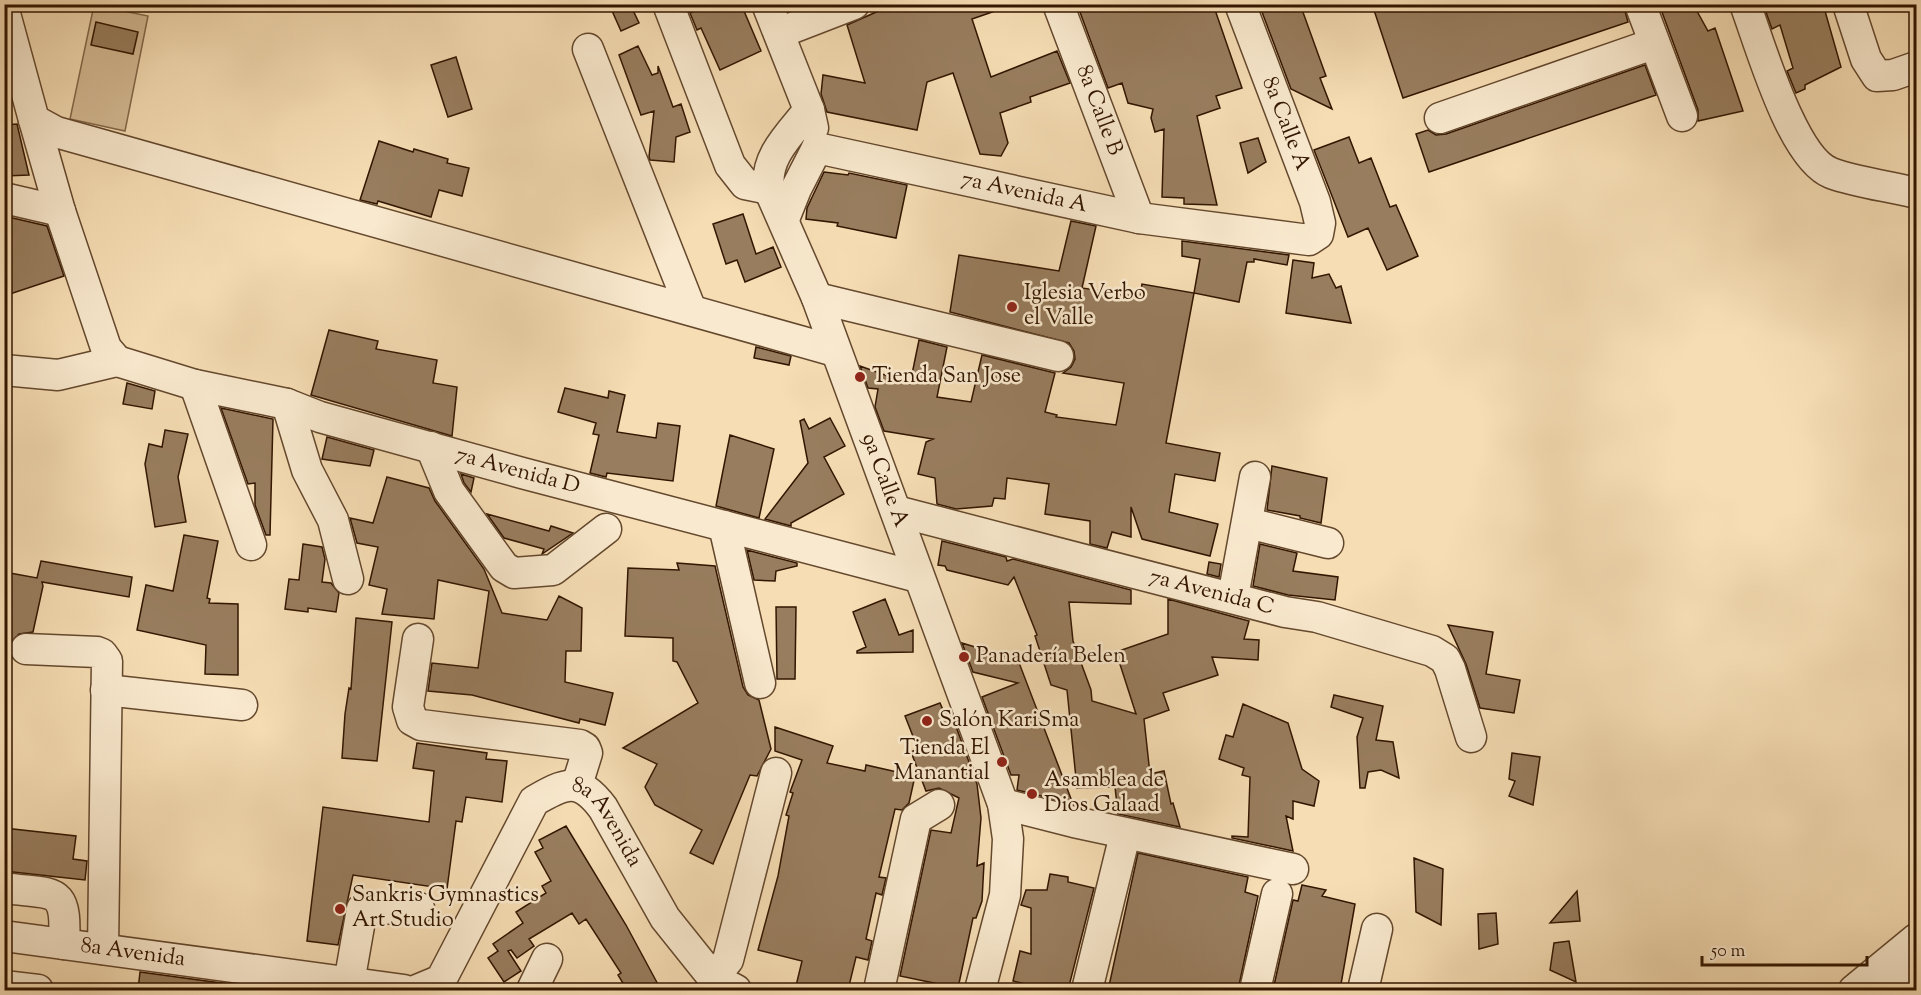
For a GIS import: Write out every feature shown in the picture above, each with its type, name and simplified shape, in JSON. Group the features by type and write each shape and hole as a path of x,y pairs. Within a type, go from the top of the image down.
{"street":[{"path":"668,4 730,165 745,184 769,189 767,178 770,161 809,110"},
{"path":"767,4 809,110 817,148 784,219"},
{"path":"779,33 854,4"},
{"name":"8a Calle B","path":"1058,4 1139,218"},
{"name":"8a Calle A","path":"1240,4 1315,202 1320,223 1318,234 1309,240"},
{"path":"1640,4 1653,44 1682,116"},
{"path":"1745,4 1791,127 1809,156 1830,172 1917,192"},
{"path":"1848,4 1866,59 1877,76 1893,75 1917,67"},
{"path":"4,10 60,211 106,348 117,361 58,375 4,370"},
{"path":"1440,118 1653,44"},
{"path":"588,50 691,310"},
{"path":"34,120 56,132 835,351"},
{"name":"7a Avenida A","path":"817,148 1139,218 1309,240"},
{"name":"9a Calle A","path":"769,189 817,298 1003,804 1008,839 1005,895 980,990"},
{"path":"4,198 60,211"},
{"path":"817,298 1058,356"},
{"name":"7a Avenida D","path":"117,361 195,385 287,404 320,417 918,577"},
{"path":"195,385 251,545"},
{"path":"287,404 307,470 333,520 348,579"},
{"path":"431,447 449,491 504,567 514,573 553,570 606,529"},
{"path":"1233,597 1255,477"},
{"name":"7a Avenida C","path":"896,511 1317,617 1432,651 1445,659 1450,669 1471,737"},
{"path":"1248,523 1328,543"},
{"path":"724,526 760,684"},
{"path":"418,639 408,707 412,720 422,725 580,745 587,753 578,785"},
{"path":"26,649 102,654 107,661 103,949"},
{"path":"106,690 242,705"},
{"path":"725,984 728,960 776,773"},
{"name":"8a Avenida","path":"417,990 441,980 534,801 559,787 578,785 590,792 603,808 665,918 725,984"},
{"path":"1003,804 1074,822 1293,869"},
{"path":"879,990 916,819 939,805"},
{"path":"1087,990 1122,846"},
{"path":"4,888 54,895 59,899 66,913 64,944"},
{"path":"1255,990 1277,894"},
{"path":"350,984 362,909 419,908"},
{"path":"1363,990 1377,929"},
{"name":"8a Avenida","path":"4,936 404,990"},
{"path":"1854,990 1917,939"},
{"path":"532,990 547,959"},
{"path":"1889,990 1917,968"},
{"path":"4,986 38,990"}],"shaded area":[{"path":"94,5 148,16 125,131 70,119"}],"building":[{"path":"609,4 630,4 639,23 621,31"},
{"path":"710,4 741,4 761,51 720,70 701,28 697,30 690,13"},
{"path":"881,4 1004,4 1004,8 972,19 991,77 1057,51 1070,83 1030,97 1031,102 1000,113 1008,143 1001,156 980,154 953,73 927,82 917,130 827,112 821,94 823,75 865,83 847,25 883,9"},
{"path":"1077,4 1213,4 1242,88 1216,96 1220,108 1197,116 1217,205 1184,204 1184,198 1162,197 1164,129 1155,132 1151,118 1153,109 1128,103 1122,83 1108,88"},
{"path":"1259,4 1300,4 1326,76 1320,78 1332,109 1291,89"},
{"path":"1372,4 1623,4 1628,22 1403,98"},
{"path":"1659,4 1693,4 1708,31 1715,28 1743,111 1698,121 1698,110"},
{"path":"1763,4 1823,4 1841,67 1805,85 1805,89 1796,93 1787,71 1793,68 1780,25 1772,29"},
{"path":"96,22 138,32 133,54 91,45"},
{"path":"638,46 652,75 658,73 658,66 673,107 681,104 690,132 676,137 674,162 650,160 649,157 654,111 641,115 619,55"},
{"path":"456,57 472,109 448,117 431,65"},
{"path":"1645,65 1656,95 1429,172 1416,134 1428,130 1436,135 1446,134"},
{"path":"17,124 29,175 4,176 4,125"},
{"path":"1349,137 1359,163 1371,158 1390,207 1396,205 1418,256 1387,270 1368,228 1348,237 1314,150"},
{"path":"1258,138 1266,162 1248,173 1240,143"},
{"path":"379,141 413,152 414,149 448,159 447,163 469,168 462,196 439,190 431,217 378,201 377,204 360,200"},
{"path":"824,172 848,175 849,173 907,185 896,238 837,226 838,223 806,219 807,208"},
{"path":"743,214 756,254 773,247 781,267 745,282 737,260 726,264 713,224"},
{"path":"4,216 47,226 64,276 4,296"},
{"path":"1071,221 1096,226 1082,288 1140,297 1142,284 1194,293 1166,443 1220,453 1215,481 1175,474 1169,512 1218,524 1210,556 1142,539 1131,507 1131,537 1112,532 1107,548 1090,544 1090,521 1045,514 1049,484 1007,478 1005,499 994,498 992,506 956,509 937,504 935,478 918,474 926,442 933,439 884,431 875,407 878,389 868,388 860,366 910,384 919,340 947,347 937,397 971,402 982,355 1055,373 1045,412 1057,415 1056,417 1116,425 1124,383 1063,373 1071,367 1075,359 1074,351 1069,343 950,312 959,255 1059,271"},
{"path":"1182,241 1289,255 1287,265 1254,259 1254,262 1247,262 1239,302 1194,293 1200,259 1182,256"},
{"path":"1293,260 1314,263 1312,278 1329,274 1336,288 1341,286 1351,323 1286,313"},
{"path":"329,330 378,341 376,349 437,360 433,383 457,387 452,436 311,395"},
{"path":"756,347 791,356 789,365 754,358"},
{"path":"127,383 155,391 152,409 123,404"},
{"path":"565,388 608,398 609,391 625,395 617,432 656,438 658,423 680,426 673,481 607,473 606,477 590,473 599,435 593,434 596,423 558,412"},
{"path":"221,408 273,419 270,535 266,535 255,505 255,483 248,484"},
{"path":"830,418 845,446 824,457 844,494 791,523 791,526 765,519 808,463 800,421 804,419 809,429"},
{"path":"165,430 188,434 178,477 186,522 155,527 145,464 149,444 162,447"},
{"path":"730,435 774,449 759,518 716,506"},
{"path":"327,437 374,450 370,466 322,459"},
{"path":"1272,466 1327,478 1321,523 1300,518 1300,516 1267,510"},
{"path":"461,474 474,478 471,492 464,483"},
{"path":"387,477 429,488 435,501 484,569 502,613 547,620 559,596 582,608 581,651 566,651 565,682 613,693 605,725 580,719 579,723 472,695 428,691 432,663 478,668 489,591 438,580 434,619 382,614 387,589 369,585 378,547 357,543 350,518 373,523"},
{"path":"487,514 549,531 551,526 573,533 542,554 544,549 504,538"},
{"path":"184,535 218,541 207,598 210,599 209,603 238,604 238,675 205,674 206,645 137,630 146,585 173,591"},
{"path":"942,541 1006,557 1007,561 1013,559 1131,590 1131,604 1069,602 1073,641 1091,690 1092,701 1136,714 1116,652 1168,634 1168,599 1249,621 1244,639 1259,640 1258,660 1212,657 1218,675 1163,693 1169,710 1144,719 1150,774 1164,771 1171,804 1173,803 1180,827 1118,814 1115,787 1077,788 1067,690 1051,685 1035,636 1037,635 1014,577 1008,585 947,570 945,566 938,565"},
{"path":"303,544 322,547 325,559 322,582 331,583 339,593 336,612 308,608 308,612 285,609 289,579 299,580"},
{"path":"1260,544 1297,553 1293,571 1338,577 1335,600 1288,595 1253,586"},
{"path":"747,550 797,563 797,566 776,571 775,581 754,580"},
{"path":"41,561 132,577 129,597 42,582 33,632 19,634 10,644 4,643 4,572 37,578"},
{"path":"1209,562 1221,564 1219,577 1207,574"},
{"path":"677,563 715,566 743,687 748,695 759,700 771,749 757,776 750,775 713,864 690,853 702,830 655,805 645,787 657,764 623,748 698,703 677,662 673,661 673,638 625,636 628,568 679,570"},
{"path":"885,599 899,635 913,630 913,652 857,653 866,647 853,612"},
{"path":"776,607 796,607 795,679 777,679"},
{"path":"356,618 392,622 377,761 342,758 345,714 349,688 351,689"},
{"path":"1448,625 1493,632 1486,674 1520,680 1514,713 1480,708 1466,664"},
{"path":"962,643 1018,660 1073,804 1017,790 1019,775 1011,775 982,697 1018,683 973,672"},
{"path":"1334,695 1383,706 1376,740 1393,742 1399,778 1381,770 1368,772 1365,788 1360,788 1357,737 1363,718 1331,707"},
{"path":"940,703 944,712 950,710 977,784 981,818 977,866 984,863 982,901 976,918 973,918 958,988 900,976 931,830 951,833 959,798 939,788 926,791 911,752 918,749 905,716"},
{"path":"1243,704 1288,723 1302,769 1319,781 1314,806 1293,801 1293,819 1286,816 1293,851 1232,838 1232,836 1248,837 1250,777 1242,775 1244,768 1219,759 1226,735 1233,737"},
{"path":"775,727 833,746 827,763 865,771 866,765 915,776 909,803 902,810 895,809 879,877 886,878 882,895 876,893 866,939 872,941 868,960 856,957 848,990 795,990 802,961 758,950 778,876 789,816 786,815 793,793 790,792 802,760 775,751"},
{"path":"417,743 487,753 486,759 507,761 502,802 466,797 462,822 456,821 447,889 353,875 338,945 307,941 323,807 429,822 434,771 413,768"},
{"path":"1512,753 1540,757 1533,805 1509,796 1515,781 1509,779"},
{"path":"566,826 626,925 661,990 627,990 618,975 621,973 586,919 579,924 572,913 529,939 534,946 517,958 511,950 508,951 521,971 504,982 488,958 498,951 493,944 523,923 516,912 546,893 542,886 551,881 535,852 543,848 539,840"},
{"path":"4,828 76,836 73,859 87,861 85,880 4,871"},
{"path":"1138,853 1248,877 1245,892 1258,896 1238,990 1132,990 1109,986"},
{"path":"1414,858 1443,869 1441,925 1416,912"},
{"path":"1050,874 1068,877 1068,882 1094,888 1068,990 1051,990 1013,981 1020,951 1031,954 1031,908 1021,905 1026,890 1047,890"},
{"path":"1302,885 1326,890 1322,896 1355,904 1340,990 1273,990 1293,900 1298,901"},
{"path":"1577,891 1580,921 1550,923"},
{"path":"1496,913 1498,944 1479,949 1478,914"},
{"path":"1569,941 1576,982 1550,970 1554,943"},
{"path":"140,972 243,986 242,990 138,990"}],"place":[{"name":"Iglesia Verbo el Valle","path":"1012,307"},
{"name":"Tienda San Jose","path":"860,377"},
{"name":"Panadería Belen","path":"964,657"},
{"name":"Salón KariSma","path":"927,721"},
{"name":"Tienda El Manantial","path":"1002,762"},
{"name":"Asamblea de Dios Galaad","path":"1032,794"},
{"name":"Sankris Gymnastics Art Studio","path":"340,909"}]}
